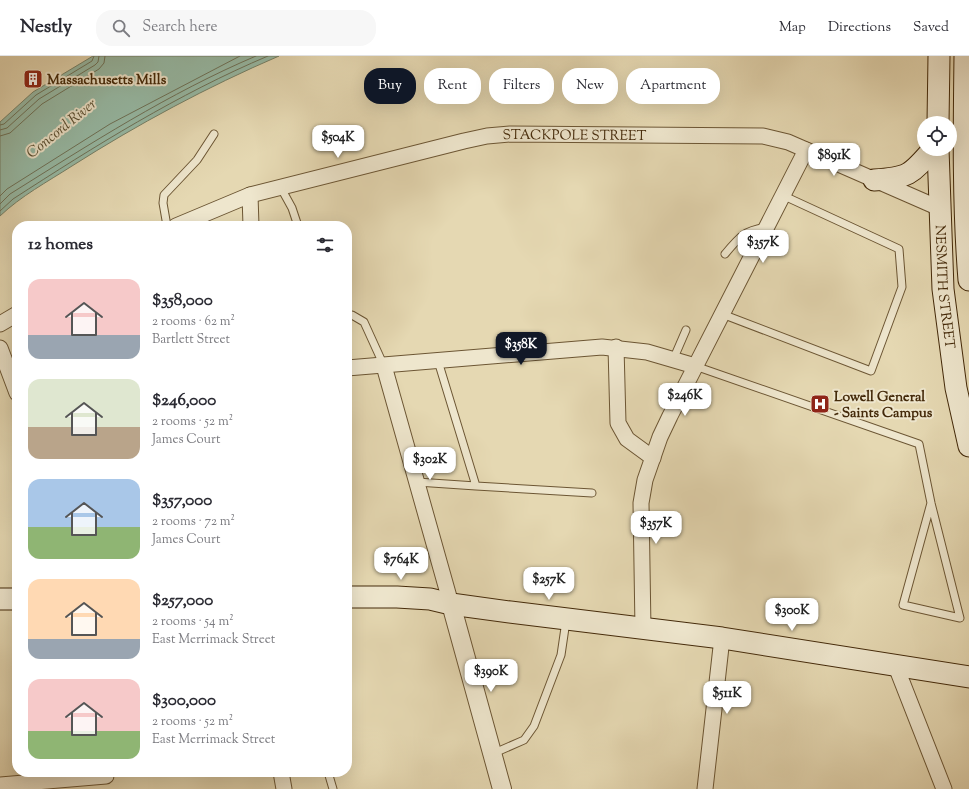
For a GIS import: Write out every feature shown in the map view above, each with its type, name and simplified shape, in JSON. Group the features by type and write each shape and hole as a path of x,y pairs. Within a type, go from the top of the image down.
{"main road":[{"path":"938,116 939,56"},
{"name":"NESMITH STREET","path":"965,56 964,90 969,280"},
{"path":"874,180 898,179 907,175 916,169 927,156"},
{"name":"NESMITH STREET","path":"938,156 943,289 956,388 969,446"},
{"path":"352,597 430,599 451,604 722,638 895,664 969,677"},
{"path":"0,599 12,599"},
{"path":"936,671 962,671 969,669"}],"street":[{"name":"STACKPOLE STREET","path":"188,221 250,195 464,141 487,136 510,134 763,136 788,142 968,222"},
{"path":"642,629 642,503 645,480 663,430 806,150"},
{"path":"250,195 250,221"},
{"path":"0,324 12,317"},
{"path":"352,368 570,348 616,347 647,352 695,366"},
{"path":"616,347 618,423 628,439 653,458"},
{"path":"0,348 12,380"},
{"path":"384,366 502,789"},
{"path":"705,789 722,638"},
{"path":"895,664 944,789"},
{"path":"282,777 284,789"},
{"path":"0,785 106,779"}],"lane":[{"path":"166,221 163,203 164,195 197,160 214,134"},
{"path":"281,188 292,208 296,221"},
{"path":"722,314 871,371 902,287 899,249 782,196"},
{"path":"725,254 736,240 749,230 766,227"},
{"path":"352,315 364,322 384,366"},
{"path":"673,360 686,330"},
{"path":"438,361 476,486"},
{"path":"695,366 919,444 931,503 960,618 903,605 931,503"},
{"path":"417,482 592,493"},
{"path":"492,754 524,740 534,726 561,655 566,619"},
{"path":"329,777 333,789"}],"water":[{"name":"Concord River","path":"93,56 279,56 199,93 122,135 34,190 0,216 0,122 33,92"}],"place":[{"name":"Massachusetts Mills","path":"33,79"},
{"name":"Lowell General - Saints Campus","path":"820,404"}]}
